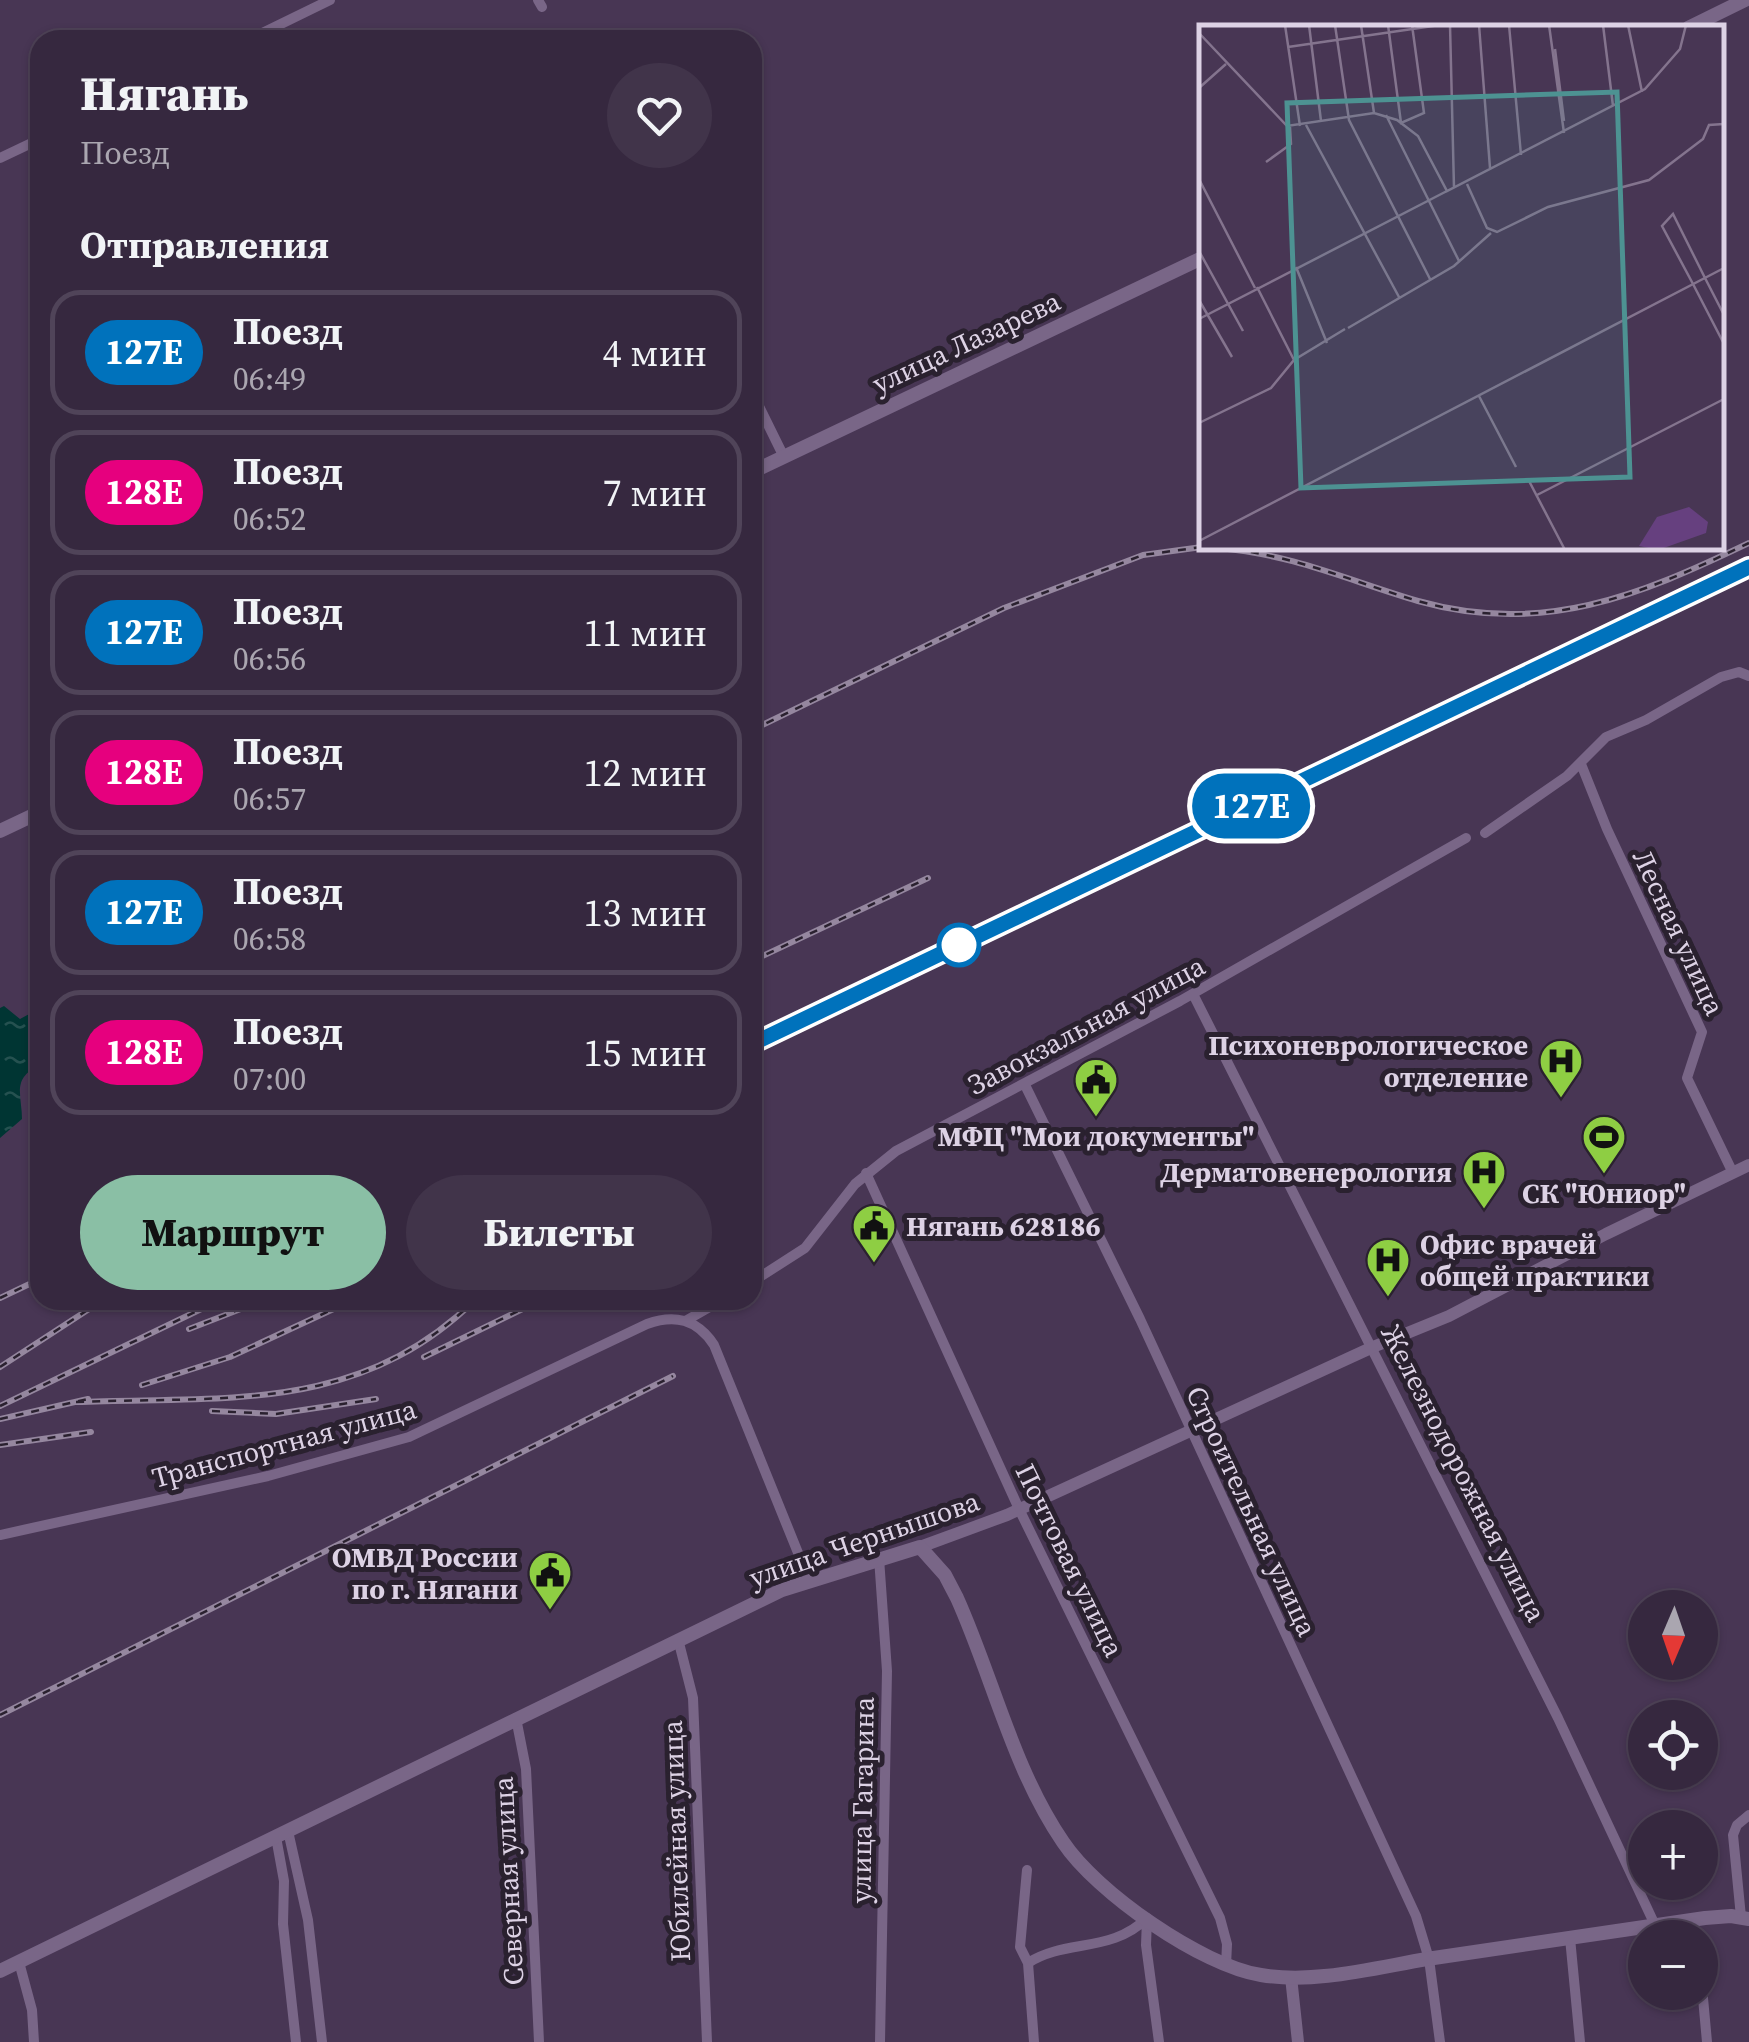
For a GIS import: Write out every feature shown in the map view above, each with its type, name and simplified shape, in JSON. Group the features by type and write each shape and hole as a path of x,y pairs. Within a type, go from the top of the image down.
{"main road":[{"path":"1694,25 1745,0"},
{"name":"улица Лазарева","path":"762,467 1199,259"},
{"path":"0,831 30,817"},
{"path":"920,1547 957,1598 1018,1752 1056,1832 1086,1870 1147,1918 1226,1966 1261,1975 1292,1977 1340,1973 1628,1929"},
{"name":"улица Чернышова","path":"0,1971 678,1639 809,1580 920,1547"},
{"path":"1687,1920 1745,1918"}],"street":[{"path":"268,30 330,0"},
{"path":"0,158 30,144"},
{"path":"762,412 784,456"},
{"path":"1485,833 1581,764 1606,737 1646,720 1721,677 1739,672 1749,676"},
{"name":"Лесная улица","path":"1581,764 1607,829 1702,1032 1688,1078 1732,1173"},
{"name":"Завокзальная улица","path":"762,1276 805,1248 866,1174 896,1151 1193,994 1466,838"},
{"name":"Железнодорожная улица","path":"1193,994 1558,1718 1653,1920"},
{"name":"Строительная улица","path":"1025,1085 1416,1916 1429,1959 1440,2042"},
{"name":"улица Чернышова","path":"920,1547 1019,1509 1470,1306 1558,1258 1749,1166"},
{"name":"Почтовая улица","path":"866,1174 1019,1509 1220,1918 1228,1944 1226,1966"},
{"path":"704,1310 687,1320 706,1332 720,1357 809,1580"},
{"name":"Транспортная улица","path":"0,1535 268,1476 387,1444 432,1428 646,1324 660,1319 687,1320"},
{"name":"улица Гагарина","path":"880,1558 887,1642 880,2042"},
{"name":"Юбилейная улица","path":"678,1639 692,1688 707,2042"},
{"name":"Северная улица","path":"516,1718 526,1768 540,2042"},
{"path":"1745,1918 1733,1835 1749,1815"},
{"path":"282,1834 308,1920 322,2042"},
{"path":"282,1834 283,1924 296,2042"},
{"path":"1027,1870 1020,1948 1028,1963 1034,2042"},
{"path":"283,1924 294,1916 308,1920"},
{"path":"1028,1963 1042,1955 1129,1934 1147,1918"},
{"path":"1147,1918 1146,1946 1158,2042"},
{"path":"1570,1938 1580,2042"},
{"path":"18,1962 32,2010 34,2042"},
{"path":"1292,1977 1298,2042"},
{"path":"1705,2010 1708,2042"}],"water":[{"path":"4,1006 20,1019 30,1014 30,1071 22,1082 22,1119 0,1138 0,1008"}],"railway":[{"path":"1237,550 1297,562 1418,601 1463,611 1507,614 1548,612 1629,594 1749,543"},
{"path":"762,725 1004,608 1143,555 1199,547"},
{"path":"762,1039 1749,567"},
{"path":"762,956 928,878"},
{"path":"0,1298 30,1284"},
{"path":"0,1367 88,1310"},
{"path":"0,1406 199,1310"},
{"path":"189,1329 238,1310"},
{"path":"142,1385 230,1357 331,1310"},
{"path":"76,1402 237,1397 288,1392 337,1381 384,1363 430,1337 463,1310"},
{"path":"424,1357 520,1310"},
{"path":"0,1715 673,1376"},
{"path":"0,1419 88,1399"},
{"path":"212,1411 276,1414 376,1399"},
{"path":"0,1445 91,1432"}],"train":[{"name":"127Е","path":"762,1039 1749,567"}],"place":[{"name":"Психоневрологическое отделение","path":"1561,1099"},
{"name":"МФЦ \"Мои документы\"","path":"1096,1118"},
{"name":"СК \"Юниор\"","path":"1604,1175"},
{"name":"Дерматовенерология","path":"1484,1210"},
{"name":"Нягань 628186","path":"874,1264"},
{"name":"Офис врачей общей практики","path":"1388,1298"},
{"name":"ОМВД России по г. Нягани","path":"550,1611"}]}
